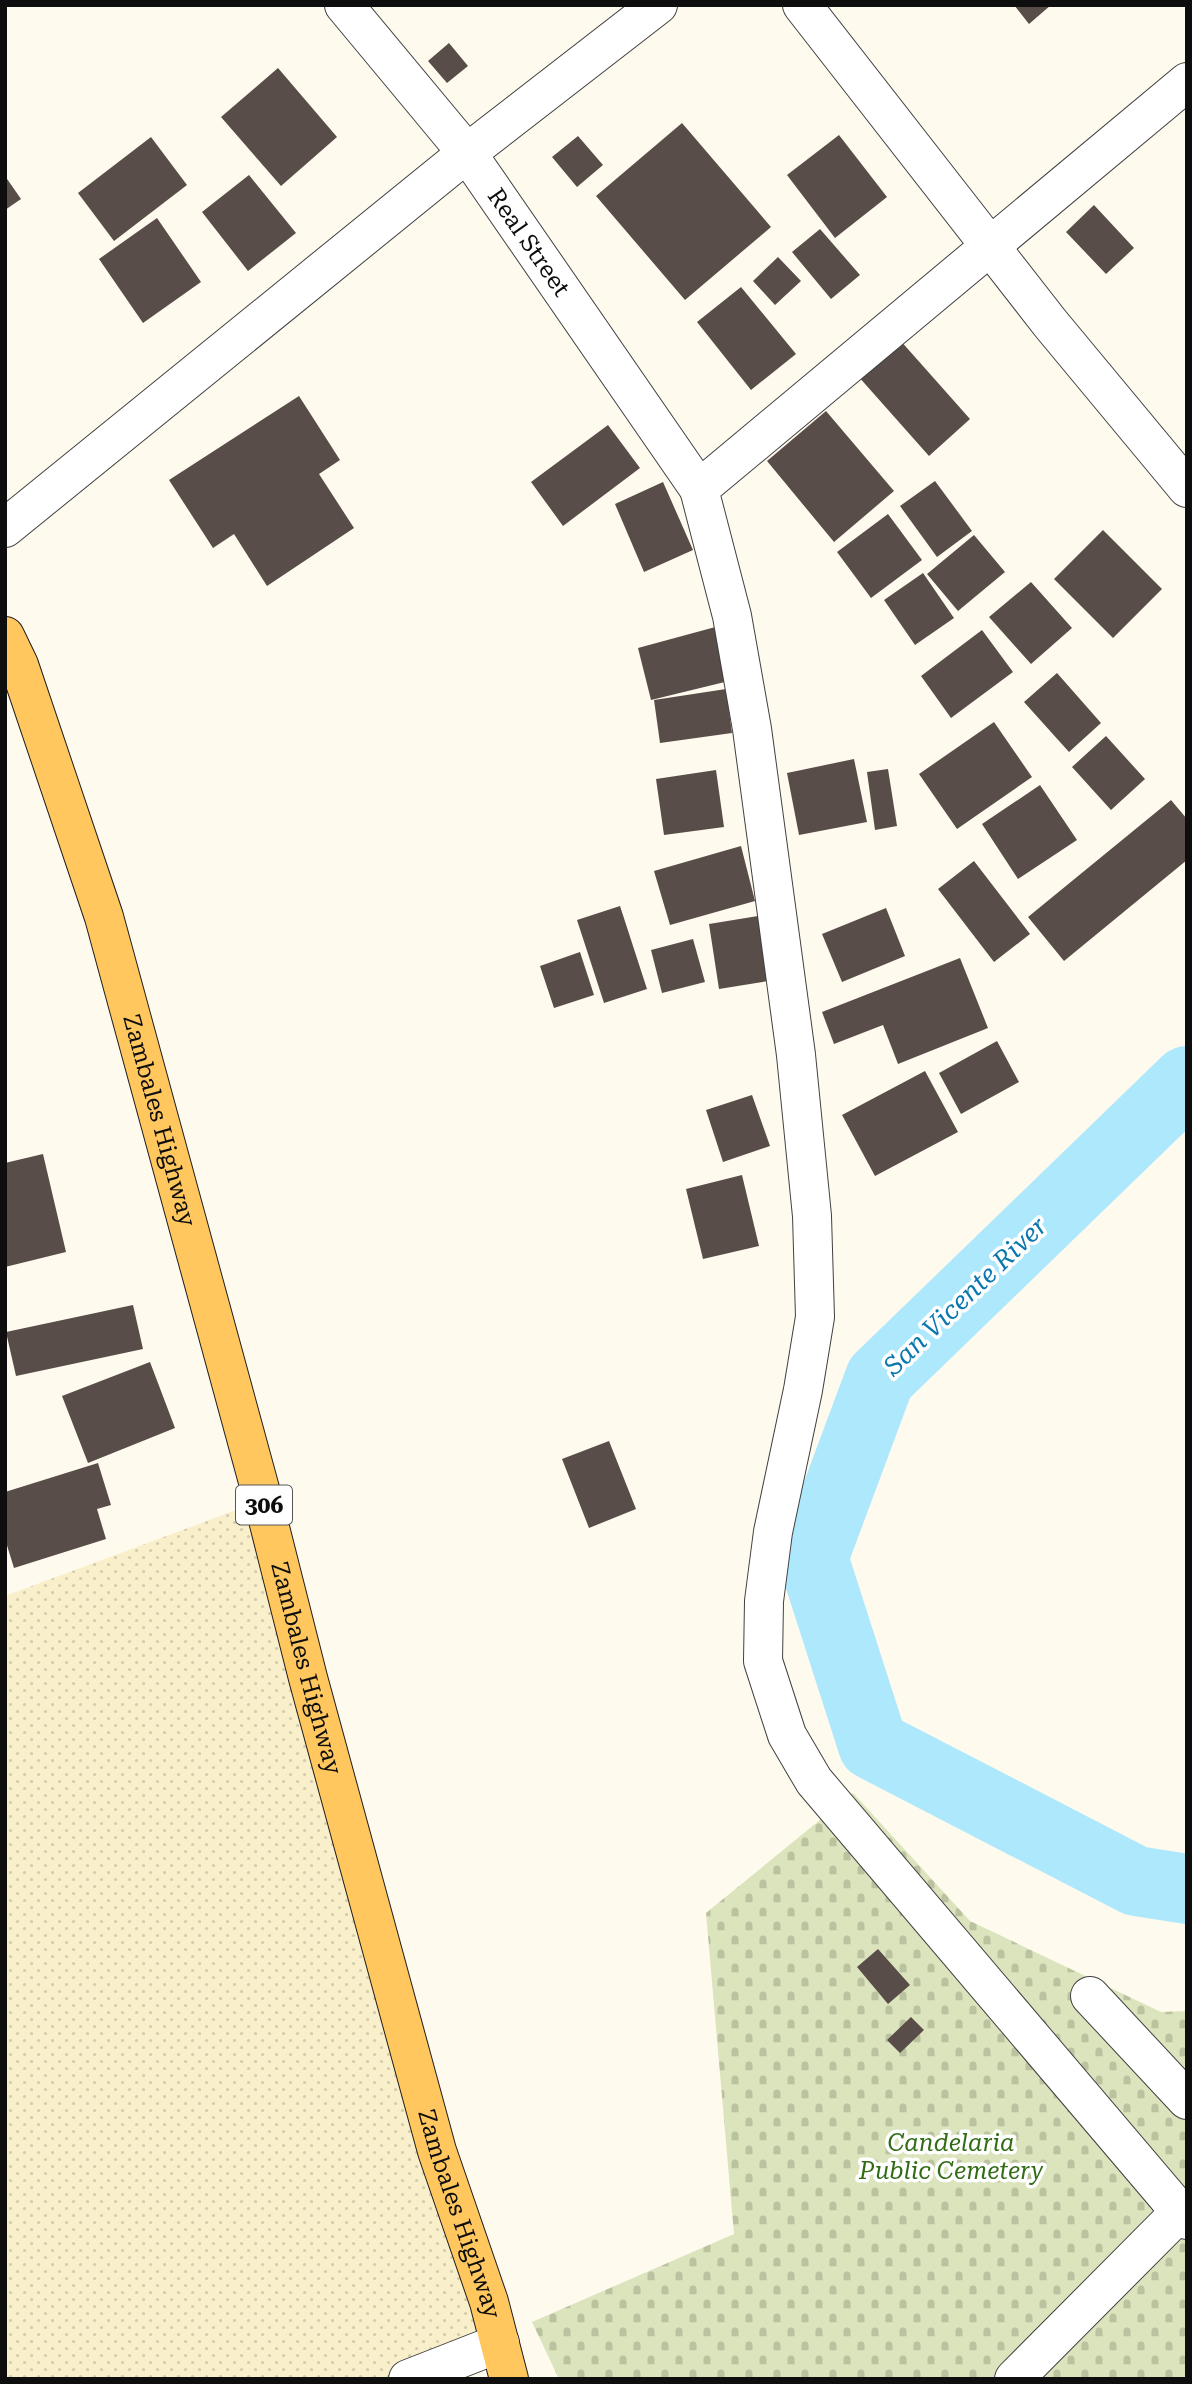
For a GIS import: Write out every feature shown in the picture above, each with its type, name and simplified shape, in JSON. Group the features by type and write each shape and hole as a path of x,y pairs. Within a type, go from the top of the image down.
{"main road":[{"name":"Zambales Highway","path":"5,636 27,689 104,917 263,1500 307,1678 437,2151 489,2302 504,2361"}],"street":[{"name":"Real Street","path":"344,5 467,153 699,489"},
{"path":"5,528 467,153 659,5"},
{"path":"802,5 1050,323 1187,488"},
{"path":"1014,2379 1184,2216 814,1781 787,1735 763,1661 764,1601 773,1532 803,1390 815,1317 811,1216 796,1055 752,729 732,616 699,489 1187,82"},
{"path":"1090,1996 1187,2099"},
{"path":"408,2379 504,2361"}],"shaded area":[{"path":"263,1500 500,2343 408,2379 5,2379 5,1596"}],"green space":[{"name":"Candelaria Public Cemetery","path":"853,1793 970,1921 1161,2012 1187,2011 1187,2379 559,2379 532,2322 734,2234 706,1913"}],"building":[{"path":"1014,5 1051,5 1029,24"},
{"path":"449,43 468,66 447,83 428,61"},
{"path":"278,68 337,137 281,186 221,117"},
{"path":"682,123 771,227 685,300 596,196"},
{"path":"839,135 887,197 835,238 787,175"},
{"path":"578,136 603,165 577,187 552,157"},
{"path":"151,137 187,185 114,241 78,193"},
{"path":"249,175 296,233 248,271 202,212"},
{"path":"5,176 21,199 5,210"},
{"path":"1094,205 1134,248 1106,274 1066,232"},
{"path":"157,218 201,282 143,323 99,259"},
{"path":"820,229 860,275 831,299 792,252"},
{"path":"778,257 801,281 775,305 753,281"},
{"path":"741,287 796,354 751,390 697,322"},
{"path":"899,339 970,419 929,456 858,376"},
{"path":"299,396 340,460 319,474 354,528 267,586 234,534 213,548 169,480"},
{"path":"826,411 894,491 834,542 767,461"},
{"path":"608,425 640,468 563,526 531,482"},
{"path":"935,481 972,531 937,557 900,506"},
{"path":"663,482 693,550 644,572 615,504"},
{"path":"888,514 922,560 871,598 837,552"},
{"path":"1103,530 1162,589 1113,638 1054,579"},
{"path":"974,535 1005,572 958,611 927,574"},
{"path":"923,573 954,618 915,645 884,600"},
{"path":"1031,582 1072,628 1031,664 989,617"},
{"path":"719,626 733,680 651,700 638,648"},
{"path":"982,630 1013,672 951,718 921,676"},
{"path":"1057,673 1101,723 1069,752 1024,702"},
{"path":"726,689 732,733 660,743 654,700"},
{"path":"994,722 1032,777 957,829 919,774"},
{"path":"1106,736 1145,779 1111,810 1072,767"},
{"path":"854,759 867,822 799,835 787,773"},
{"path":"888,769 897,826 875,830 867,772"},
{"path":"716,770 724,827 664,835 656,779"},
{"path":"1040,785 1077,840 1018,879 982,824"},
{"path":"1171,800 1187,819 1187,860 1064,961 1028,917"},
{"path":"741,846 755,901 670,925 654,871"},
{"path":"974,861 1030,934 994,962 938,889"},
{"path":"620,906 647,989 604,1003 577,920"},
{"path":"886,908 905,956 842,982 822,934"},
{"path":"758,916 768,981 719,989 709,924"},
{"path":"693,939 705,982 662,993 651,950"},
{"path":"580,952 594,995 554,1008 540,966"},
{"path":"960,958 988,1028 898,1064 883,1025 834,1044 822,1012"},
{"path":"997,1041 1019,1082 961,1114 939,1073"},
{"path":"925,1071 958,1132 875,1176 842,1115"},
{"path":"752,1095 770,1146 723,1162 706,1110"},
{"path":"43,1154 66,1252 5,1267 5,1163"},
{"path":"742,1175 759,1246 703,1259 686,1189"},
{"path":"133,1305 143,1349 16,1376 6,1332"},
{"path":"150,1362 175,1428 88,1463 62,1396"},
{"path":"609,1441 636,1509 589,1528 562,1459"},
{"path":"98,1463 111,1505 97,1509 106,1539 14,1568 5,1539 5,1492"},
{"path":"878,1949 910,1985 888,2004 857,1967"},
{"path":"911,2017 924,2030 900,2053 887,2040"}],"waterway":[{"name":"San Vicente River","path":"1187,1081 880,1378 813,1558 873,1745 1136,1881 1187,1889"}]}
